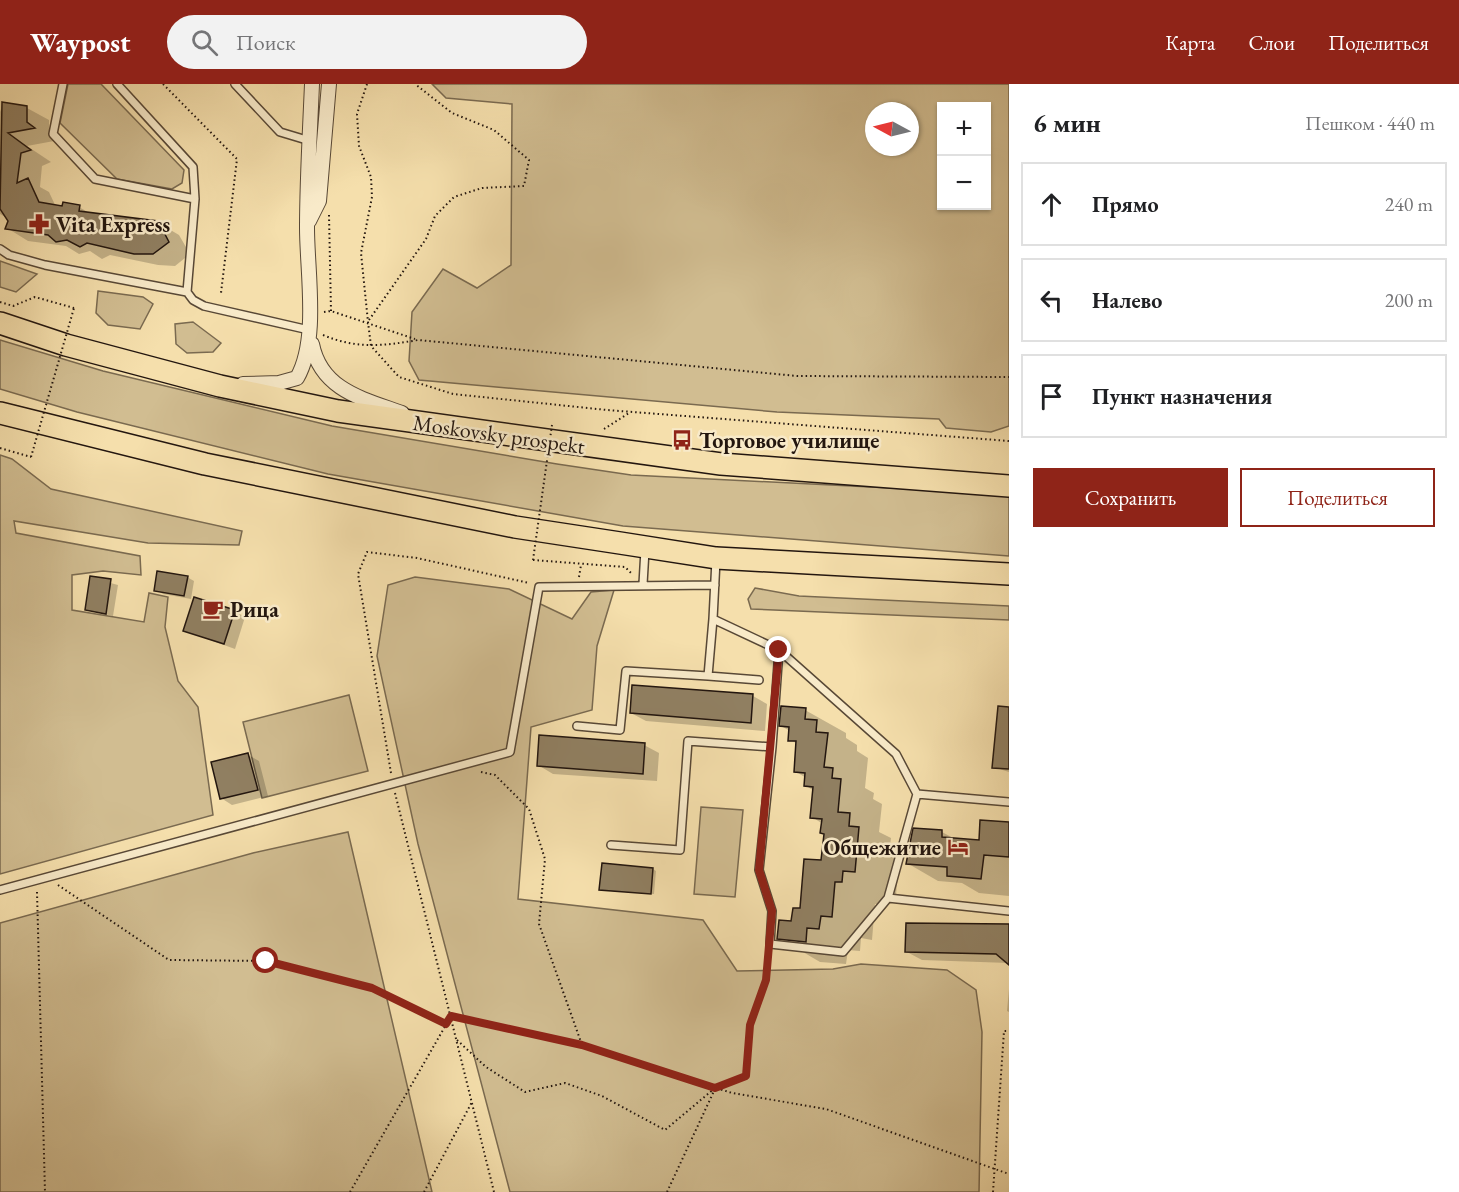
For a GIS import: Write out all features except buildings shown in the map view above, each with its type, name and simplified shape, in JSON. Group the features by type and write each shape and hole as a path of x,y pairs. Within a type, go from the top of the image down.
{"main road":[{"name":"Moskovsky prospekt","path":"0,323 66,345 220,386 338,411 721,464 1009,486"},
{"path":"0,413 216,467 515,526 645,547 716,558 1009,574"}],"street":[{"path":"220,386 279,382 297,378 306,363 309,330 307,226 312,84"},
{"path":"307,226 319,201 329,84"},
{"path":"309,330 315,359 323,372 346,393 442,426"}],"lane":[{"path":"63,84 53,134 95,179 195,199"},
{"path":"117,84 193,167 195,199 187,291 193,300 204,306 309,330"},
{"path":"235,84 279,132 310,141"},
{"path":"0,249 9,255 45,265 187,291"},
{"path":"643,584 645,547"},
{"path":"708,676 716,558"},
{"path":"0,890 510,752 540,586 715,585"},
{"path":"713,619 779,650 897,754 917,794 888,898 843,952 770,944 772,911 759,870 772,747 779,650"},
{"path":"577,726 620,730 626,671 759,680"},
{"path":"611,845 680,850 688,741 772,747"},
{"path":"917,794 1009,802"},
{"path":"888,898 1009,911"}],"path":[{"path":"163,84 237,159 221,293"},
{"path":"367,84 357,114 358,146 371,177 372,197 361,254 368,322 371,346 399,377 453,394 631,412 1009,441"},
{"path":"368,322 426,239 435,216 454,197 482,188 524,186 529,160 494,130 452,114 415,84"},
{"path":"0,302 13,306 35,297 74,308 31,457 0,448"},
{"path":"309,315 331,311 418,340"},
{"path":"309,330 342,343 371,346 418,340 797,376 1009,377"},
{"path":"598,432 631,412"},
{"path":"552,425 533,560 624,567 643,584"},
{"path":"494,1192 393,784 358,574 367,552 417,558 512,577 540,586"},
{"path":"454,768 495,774 529,809 545,859 539,924 582,1045"},
{"path":"46,878 168,960 266,961 372,988 446,1024"},
{"path":"37,880 45,1192"},
{"path":"457,1040 486,1067 525,1092 565,1083 602,1096 665,1130 715,1088 746,1076 750,1025 766,980 770,944"},
{"path":"451,1016 582,1045 715,1088 826,1109 1009,1174"},
{"path":"350,1192 451,1016"},
{"path":"993,1192 1004,1031 1009,1030"},
{"path":"667,1192 715,1088"},
{"path":"424,1192 472,1102"}],"shaded area":[{"path":"68,84 101,84 184,170 182,183 172,189 117,179 60,123"},
{"path":"432,84 1009,84 1009,426 991,432 946,428 939,419 777,412 419,380 409,361 412,312 443,269 477,288 511,265 512,104 446,98"},
{"path":"0,261 37,274 16,292 0,287"},
{"path":"98,291 143,297 153,304 140,329 108,325 96,313"},
{"path":"193,322 221,343 213,352 187,353 176,344 175,324"},
{"path":"0,340 103,371 332,426 557,464 631,475 1009,494 1009,556 623,526 328,474 77,412 0,389"},
{"path":"0,455 12,459 51,489 242,531 239,545 148,543 14,521 16,533 140,556 141,575 103,571 72,575 72,610 144,622 149,593 168,597 165,627 178,681 198,707 213,815 0,874"},
{"path":"415,577 509,589 572,619 591,592 614,590 597,646 592,710 531,727 518,899 703,920 737,971 833,969 861,964 947,970 976,990 982,1032 979,1192 510,1192 418,844 377,656 388,585"},
{"path":"755,588 799,596 1009,606 1009,620 751,609 748,599"},
{"path":"349,695 368,771 262,798 243,722"},
{"path":"701,807 743,810 735,897 694,894"},
{"path":"348,832 432,1192 0,1192 0,923 253,853"}],"place":[{"name":"Vita Express","path":"39,224"},
{"name":"Торговое училище","path":"682,440"},
{"name":"Рица","path":"213,609"},
{"name":"Общежитие","path":"958,847"}],"route":[{"path":"266,961 372,988 446,1024 451,1016 582,1045 715,1088 746,1076 750,1025 766,980 772,911 759,870 772,747 779,650"}]}
